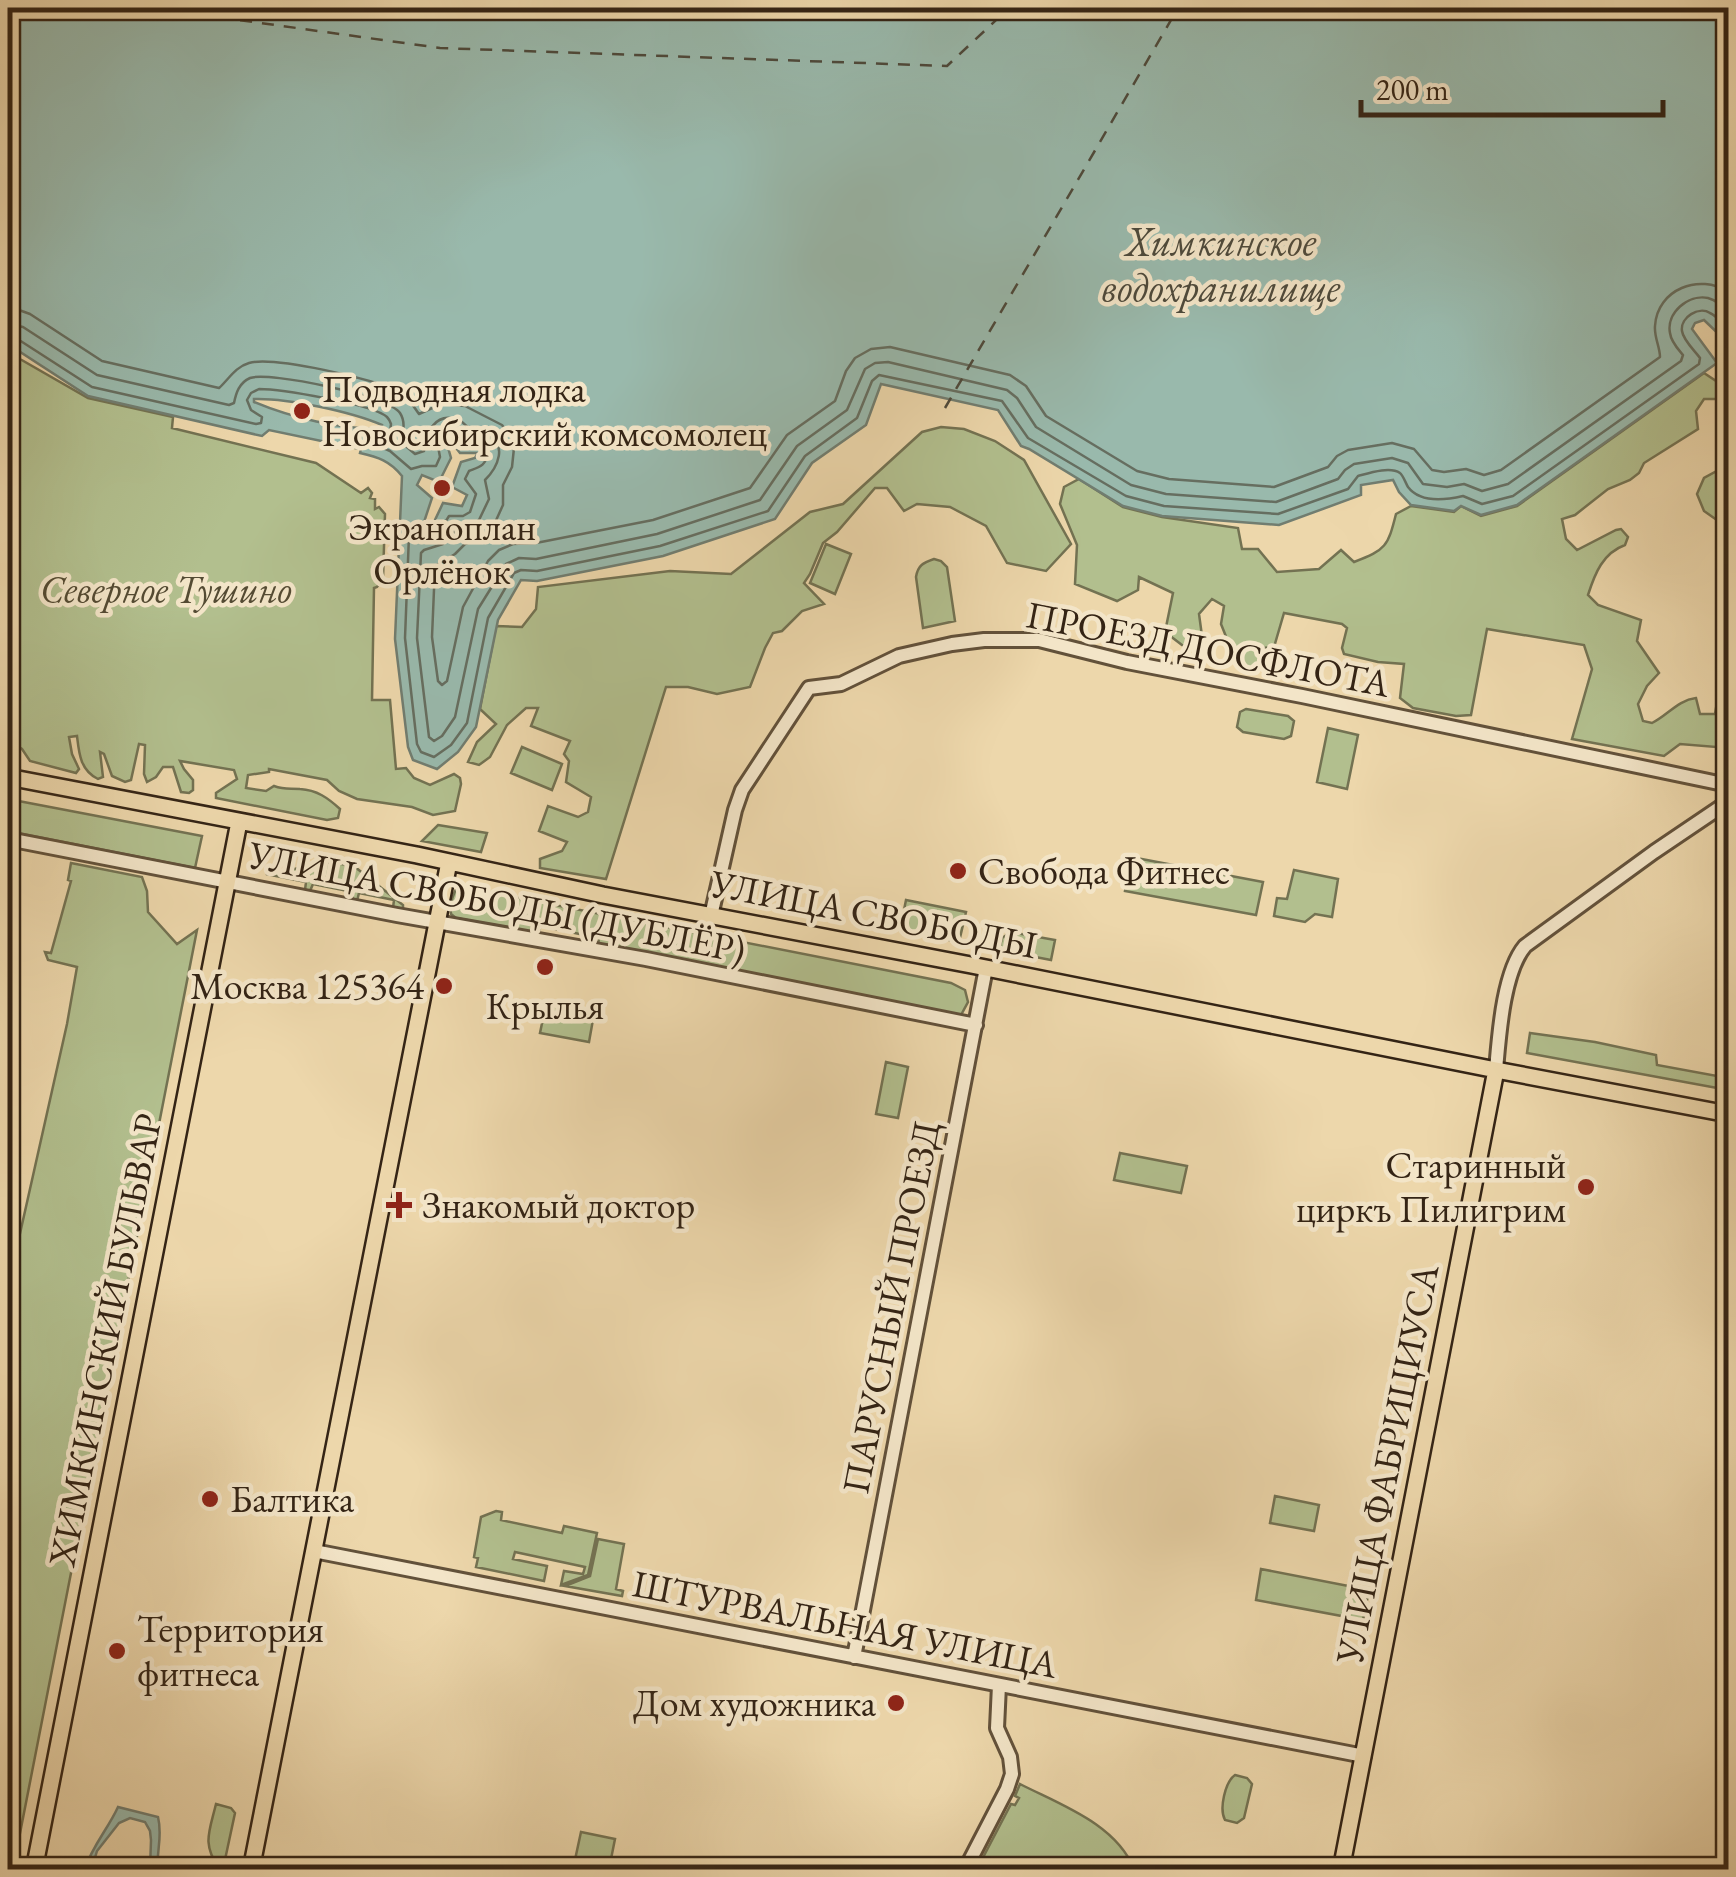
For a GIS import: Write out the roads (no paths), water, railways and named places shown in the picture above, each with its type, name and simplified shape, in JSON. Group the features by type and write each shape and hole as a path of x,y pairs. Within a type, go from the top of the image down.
{"main road":[{"name":"УЛИЦА СВОБОДЫ","path":"8,777 1728,1114"},
{"name":"ХИМКИНСКИЙ БУЛЬВАР","path":"34,1870 238,822"},
{"path":"251,1870 449,862"},
{"name":"УЛИЦА ФАБРИЦИУСА","path":"1341,1870 1496,1070"}],"street":[{"name":"ПРОЕЗД ДОСФЛОТА","path":"711,916 736,803 759,761 809,688 841,684 899,656 952,644 1039,640 1127,662 1728,785"},
{"path":"1496,1070 1510,974 1525,946 1728,802"},
{"name":"УЛИЦА СВОБОДЫ (ДУБЛЁР)","path":"8,838 438,922 646,958 976,1025"},
{"name":"ПАРУСНЫЙ ПРОЕЗД","path":"854,1657 986,968"},
{"name":"ШТУРВАЛЬНАЯ УЛИЦА","path":"314,1551 1364,1756"},
{"path":"965,1870 1008,1789 1012,1774 996,1720 999,1685"}],"water":[{"name":"Химкинское водохранилище","path":"8,8 1728,8 1728,343 1704,320 1695,323 1692,329 1717,363 1517,505 1481,515 1461,506 1454,511 1411,505 1393,480 1361,485 1361,495 1279,525 1162,516 1123,506 1021,446 998,410 881,384 866,425 812,463 775,519 663,556 537,581 521,580 498,620 476,727 458,752 437,769 413,760 408,747 395,639 402,476 397,471 383,460 360,453 361,449 269,430 262,436 88,396 8,344","holes":["254,399 320,407 382,425 381,429 316,422 269,408","449,439 460,453 478,453 475,458 461,462 452,487 467,495 462,506 443,503 428,527 424,522 432,498 417,485 422,475 439,482 451,458"]},
{"path":"118,1807 158,1817 158,1869 150,1869 150,1831 145,1822 130,1818 119,1823 97,1851 95,1869 85,1869"}],"place":[{"name":"Подводная лодка Новосибирский комсомолец","path":"302,411"},
{"name":"Экраноплан Орлёнок","path":"442,488"},
{"name":"Свобода Фитнес","path":"958,871"},
{"name":"Крылья","path":"545,967"},
{"name":"Москва 125364","path":"444,986"},
{"name":"Старинный циркъ Пилигрим","path":"1586,1187"},
{"name":"Знакомый доктор","path":"399,1205"},
{"name":"Балтика","path":"210,1499"},
{"name":"Территория фитнеса","path":"117,1651"},
{"name":"Дом художника","path":"896,1703"}],"park label":[{"name":"Северное Тушино","path":"166,589"}]}
